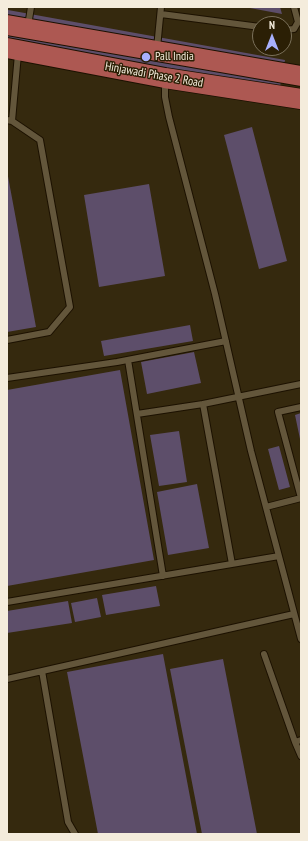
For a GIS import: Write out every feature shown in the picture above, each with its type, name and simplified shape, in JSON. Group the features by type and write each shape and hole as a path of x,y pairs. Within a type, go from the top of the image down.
{"main road":[{"name":"Hinjawadi Phase 2 Road","path":"7,25 301,76"},
{"name":"Hinjawadi Phase 2 Road","path":"13,49 165,78 301,99"}],"lane":[{"path":"28,29 31,7"},
{"path":"157,52 161,7"},
{"path":"292,29 294,29 298,22 294,7"},
{"path":"161,14 252,26"},
{"path":"7,340 49,332 70,307 40,140 9,120 13,49"},
{"path":"165,78 165,97 169,117 226,340 266,507 294,614 299,622 301,639"},
{"path":"7,378 128,360 226,340"},
{"path":"128,360 163,576"},
{"path":"137,414 203,404 301,384"},
{"path":"203,404 232,564"},
{"path":"266,507 301,498 278,412 301,406"},
{"path":"7,602 279,556"},
{"path":"7,679 294,614"},
{"path":"264,654 298,740 301,756"},
{"path":"42,671 68,822 75,834"}],"building":[{"path":"280,7 282,14 250,8"},
{"name":"Pall India","path":"8,10 252,54 252,56 263,56 285,60 277,103 7,54"},
{"path":"252,127 287,261 259,269 224,135"},
{"path":"7,171 36,327 7,332"},
{"path":"149,184 165,276 99,287 84,195"},
{"path":"190,325 193,341 104,356 101,341"},
{"path":"194,352 201,383 147,394 141,362"},
{"path":"120,370 154,560 7,586 7,390"},
{"path":"301,413 301,439 300,439 295,415"},
{"path":"179,431 187,482 159,486 150,435"},
{"path":"279,446 290,487 279,490 268,449"},
{"path":"197,484 209,548 168,555 157,492"},
{"path":"156,586 160,606 106,615 102,595"},
{"path":"97,598 101,617 75,622 71,603"},
{"path":"68,601 72,623 7,633 7,611"},
{"path":"163,654 197,834 98,834 67,672"},
{"path":"223,659 257,834 202,834 170,669"}],"place":[{"name":"Pall India","path":"146,57"}]}
